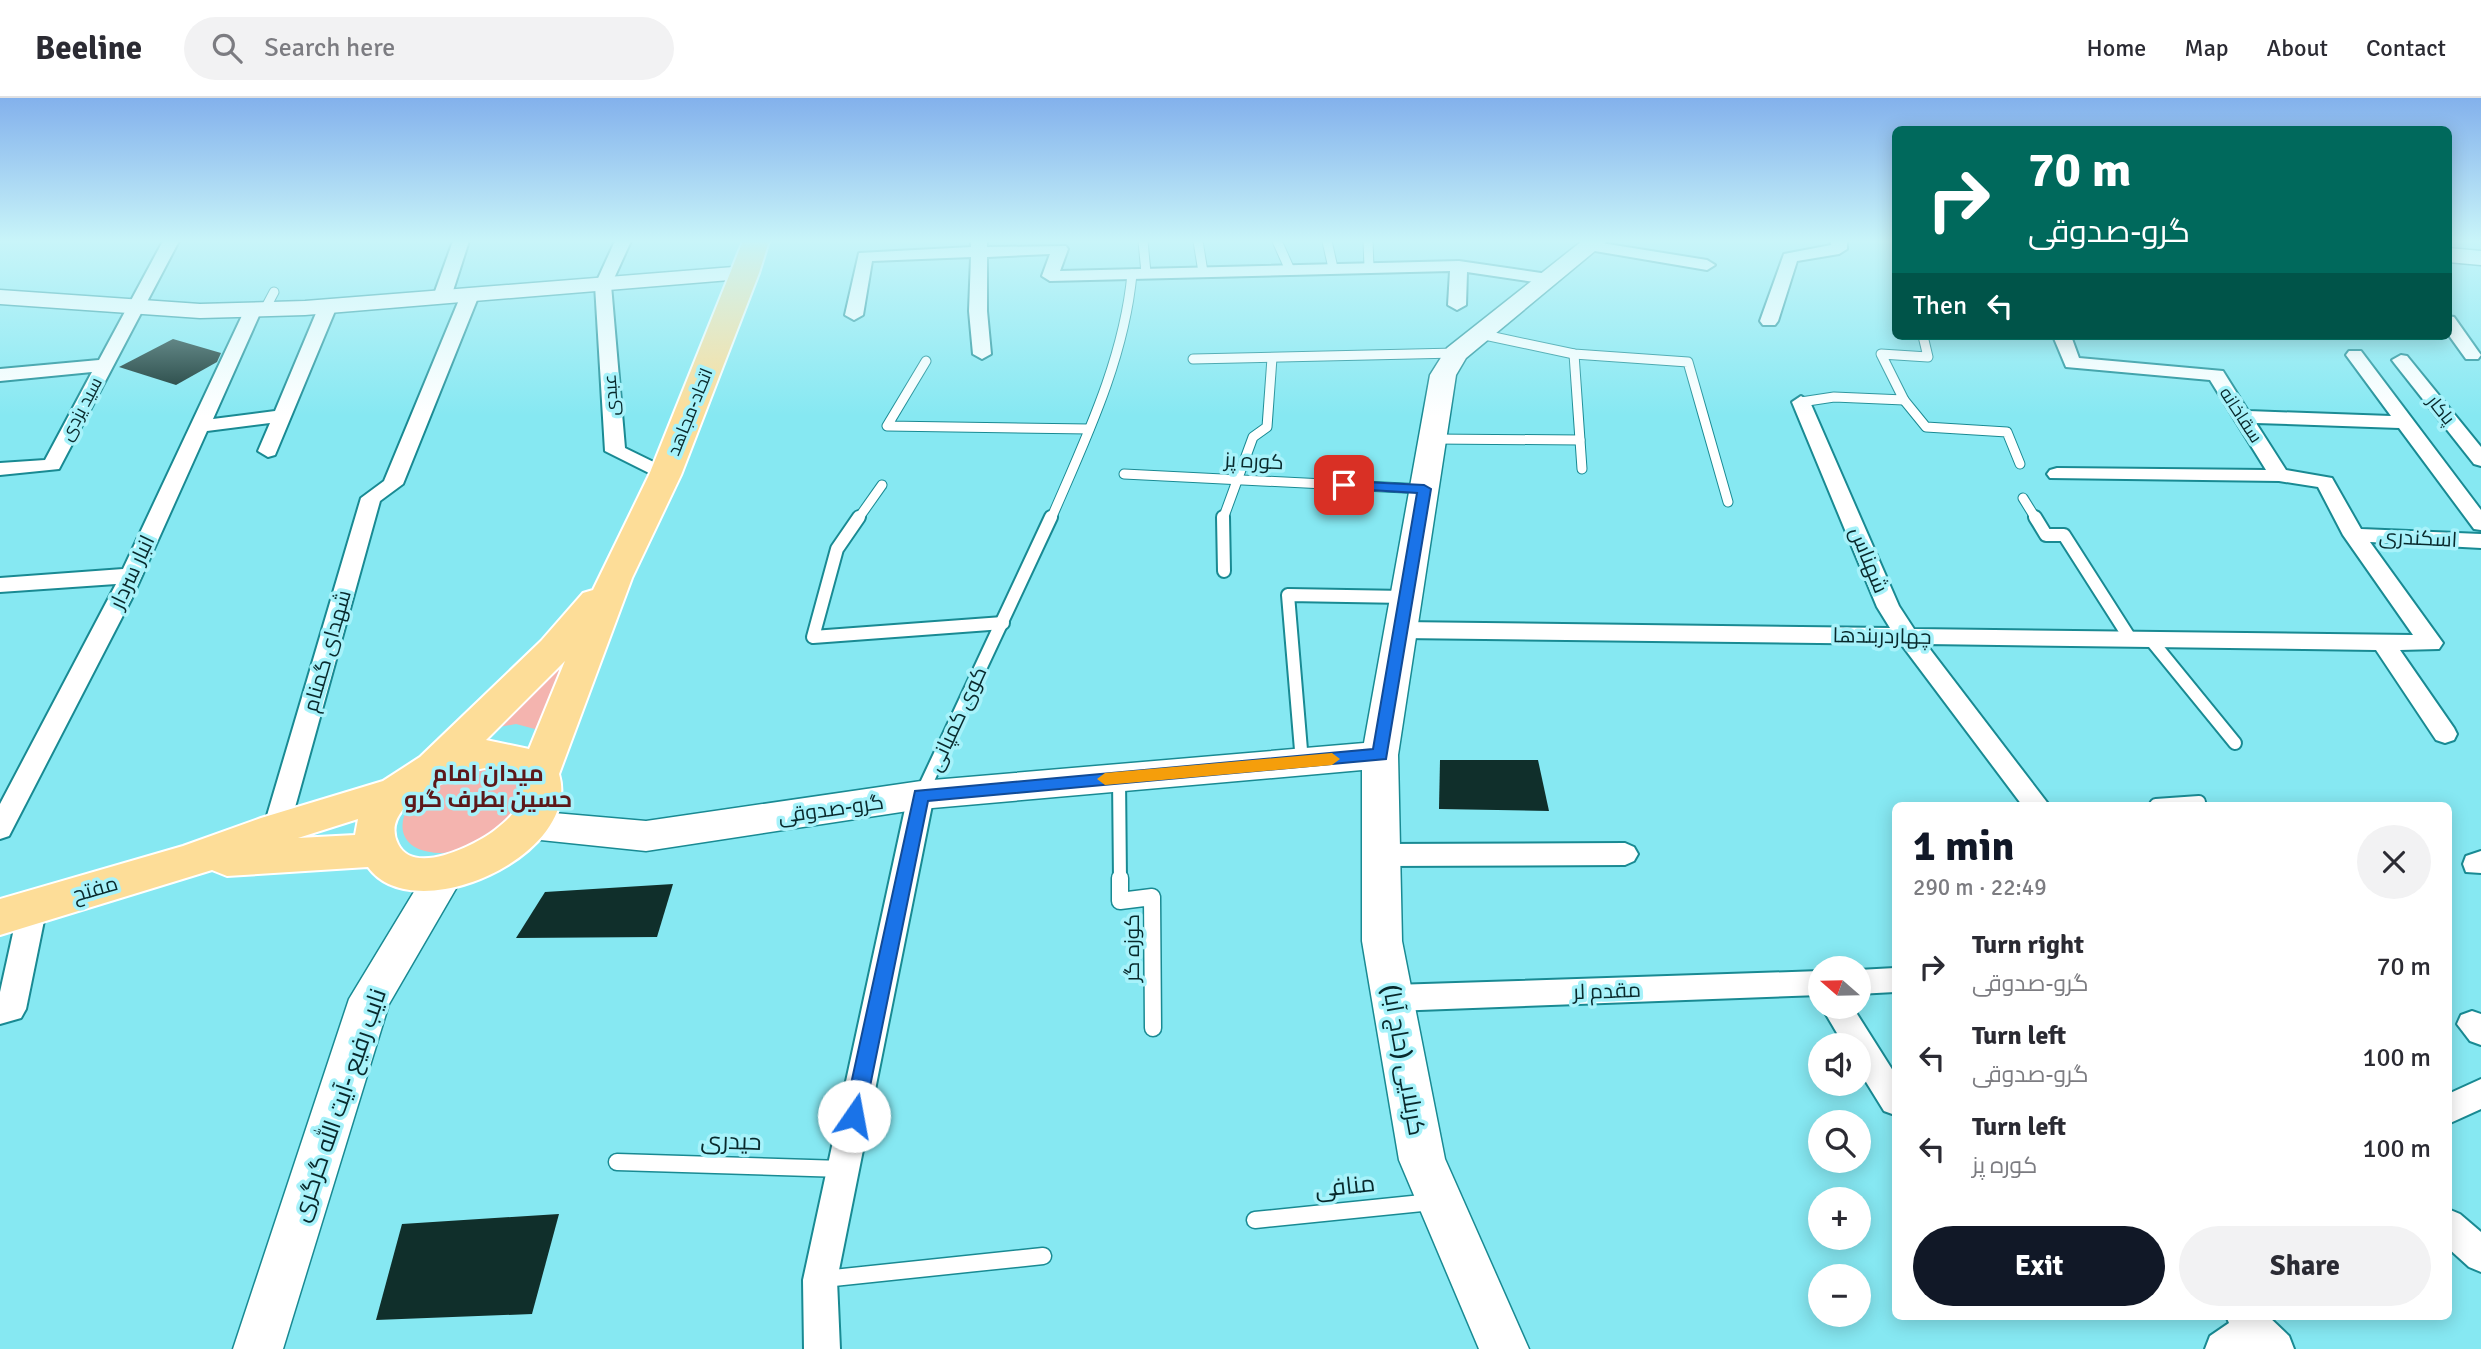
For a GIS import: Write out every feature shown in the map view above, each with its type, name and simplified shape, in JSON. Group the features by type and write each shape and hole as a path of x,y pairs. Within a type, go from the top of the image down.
{"main road":[{"name":"اتحاد-مجاهد","path":"615,578 665,475 735,299"},
{"path":"190,861 276,829 397,792 433,768 554,650 615,578"},
{"path":"539,775 615,578"},
{"path":"397,792 381,812 374,832 377,850 386,863 402,871 423,875 446,873 495,856 531,825 544,789 539,775 527,762 508,755 485,754 433,768"},
{"path":"190,861 377,850"},
{"name":"مفتح","path":"16,912 190,861"}],"street":[{"path":"36,299 200,311 264,303 328,306 412,299"},
{"name":"سید یزدی","path":"0,469 52,465 139,299"},
{"name":"شهدای گمنام","path":"276,829 371,498 393,484 468,299"},
{"name":"عبدی","path":"604,299 615,451 665,475"},
{"path":"854,315 857,299"},
{"path":"980,299 982,354"},
{"path":"1457,299 1457,305"},
{"path":"1380,755 1443,375 1468,344 1523,299"},
{"path":"1769,321 1776,299"},
{"name":"انبار سردار","path":"0,830 131,576 199,426 264,303"},
{"path":"268,451 328,306"},
{"path":"2452,327 2472,355"},
{"name":"سقاخانه","path":"2063,340 2071,363 2216,375 2279,475"},
{"path":"2354,355 2481,524"},
{"name":"پاکار","path":"2401,360 2481,460"},
{"path":"0,375 104,365"},
{"name":"شهناس","path":"1801,402 1888,607 1907,636 2034,802"},
{"path":"199,426 282,416"},
{"path":"2242,417 2406,422"},
{"path":"2057,474 2279,475 2325,482 2354,535"},
{"name":"چهاردربندها","path":"1401,630 2431,643 2354,535"},
{"name":"اسکندری","path":"2354,535 2481,541"},
{"path":"0,585 131,576"},
{"path":"2374,643 2445,734"},
{"name":"گرو-صدوقی","path":"531,825 646,836 921,796 1380,755"},
{"name":"کربلایی (حاج آبا)","path":"1380,755 1382,941 1422,1160 1504,1349"},
{"name":"کوی کمپانی","path":"822,1349 820,1280 921,796"},
{"path":"1382,855 1625,854"},
{"name":"نایب رفیع -آیت الله گرگری","path":"258,1349 370,999 446,873"},
{"path":"0,1011 11,1009 16,912"},
{"path":"1871,981 1892,980"},
{"name":"مقدم لر","path":"1393,998 1808,983"},
{"path":"1844,1019 1892,1096"},
{"path":"2452,1108 2481,1093"},
{"path":"2452,1229 2481,1255"},
{"path":"2223,1349 2257,1331"}],"lane":[{"name":"کوی کمپانی","path":"921,796 1053,517 1110,384 1133,299"},
{"path":"1924,340 1928,357 1881,354 1904,400 1926,427 2007,432 2020,464"},
{"path":"1193,359 1272,358 1468,344 1688,362 1728,502"},
{"path":"1574,354 1582,469"},
{"path":"1224,571 1223,516 1253,437 1268,427 1272,358"},
{"path":"926,361 887,426 1089,429"},
{"path":"1801,402 1834,397 1904,400"},
{"path":"1432,439 1580,440"},
{"name":"کوره پز","path":"1124,474 1424,489"},
{"path":"882,485 837,549 813,637 1003,623"},
{"path":"2023,498 2046,535 2064,535 2141,640 2235,743"},
{"path":"1302,762 1288,595 1406,597"},
{"name":"کوزه گر","path":"1119,778 1120,901 1153,897 1153,1028"},
{"name":"حیدری","path":"617,1162 843,1169"},
{"name":"منافی","path":"1255,1220 1440,1201"},
{"path":"820,1280 1043,1256"}],"shaded area":[{"path":"577,652 550,733 516,724 494,728"},
{"path":"485,768 509,775 521,786 521,800 498,830 459,850 439,853 412,845 405,837 402,827 409,805 418,795 443,779"}],"building":[{"path":"173,339 221,353 217,362 176,385 119,367"},
{"path":"1440,760 1538,760 1549,811 1439,809"},
{"path":"673,884 657,937 516,938 545,892"},
{"path":"559,1214 532,1314 376,1320 402,1224"}],"slow traffic":[{"path":"1105,779 1332,759"}],"district":[{"name":"میدان امام حسین بطرف گرو","path":"488,786"}],"route":[{"path":"854,1116 921,796 1380,755 1424,489 1344,485"}]}
